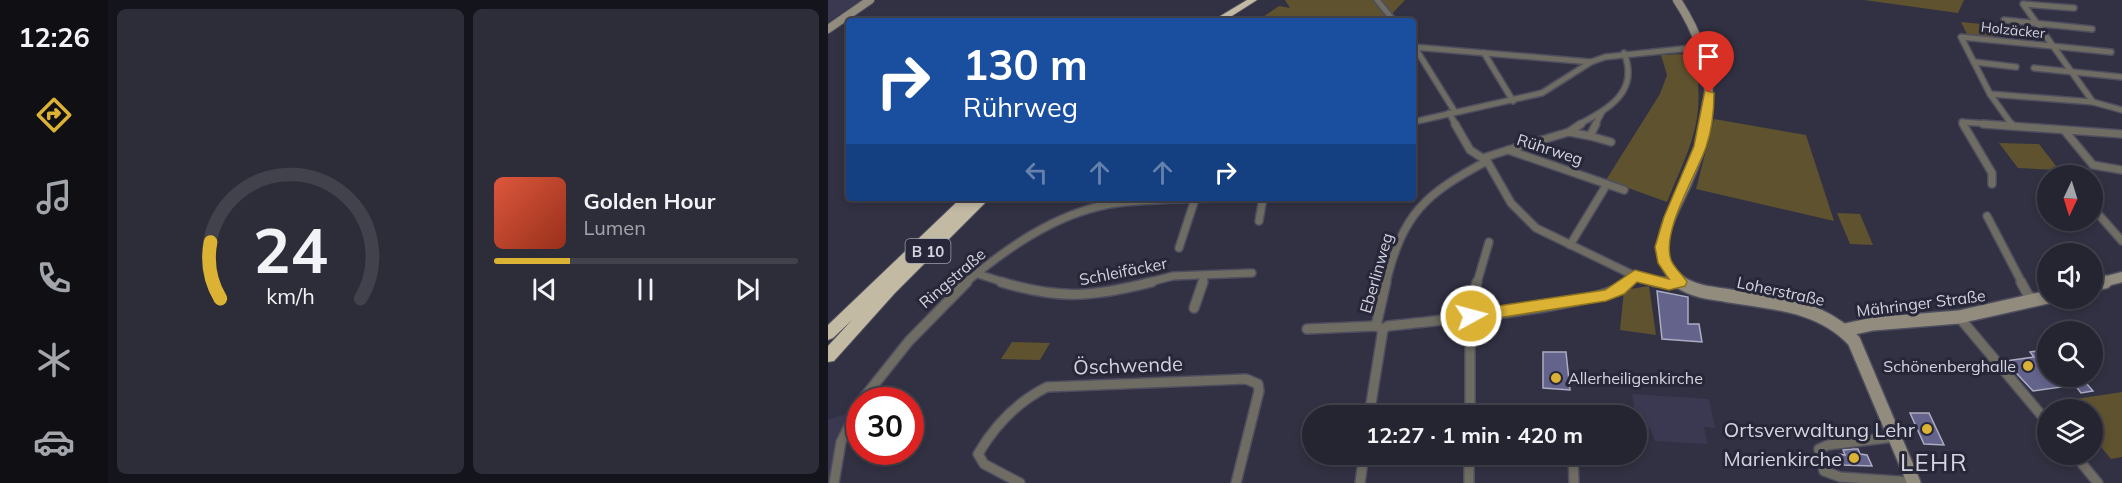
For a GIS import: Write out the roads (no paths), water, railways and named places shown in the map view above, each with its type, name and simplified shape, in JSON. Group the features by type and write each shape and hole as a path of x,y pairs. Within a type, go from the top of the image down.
{"highway":[{"path":"1222,18 1253,0"},
{"path":"1234,18 1266,0"},
{"name":"B 10","path":"828,334 966,201"},
{"name":"B 10","path":"828,356 890,289 981,201"}],"street":[{"path":"828,29 870,0"},
{"path":"1377,0 1392,18"},
{"path":"1416,50 1439,90 1445,92 1470,150 1485,160 1501,188 1522,216 1536,228 1635,276 1669,284 1680,282 1665,263 1662,247 1670,217 1684,189 1700,146 1708,112 1709,85 1702,49 1691,22 1677,0"},
{"path":"2055,46 2023,4 2074,8"},
{"path":"2004,21 2092,29"},
{"name":"Holzäcker","path":"2013,126 1990,94 1962,37 2111,52"},
{"path":"1416,46 1591,62"},
{"name":"Holzäcker","path":"2055,46 2093,102"},
{"path":"1416,121 1513,101 1553,88 1591,62 1624,53 1702,49"},
{"path":"1484,53 1513,101"},
{"path":"1569,132 1570,129 1602,111 1618,98 1630,79 1630,66 1624,53"},
{"path":"1974,62 2016,66"},
{"path":"2034,68 2122,77"},
{"path":"1990,94 2093,102 2120,107"},
{"path":"1590,136 1602,111"},
{"path":"1992,183 1992,173 1962,122 2122,134"},
{"path":"2064,130 2093,165 2122,170"},
{"path":"1508,150 1569,132 1611,142"},
{"name":"Rührweg","path":"1485,160 1508,150 1624,190"},
{"name":"Eberlinweg","path":"1370,405 1380,327 1392,261 1407,223 1435,193 1485,160"},
{"path":"1570,245 1607,184"},
{"name":"Ringstraße","path":"872,387 920,326 946,300 1036,233 1072,216 1114,204 1149,201"},
{"path":"1179,248 1194,201"},
{"path":"1259,221 1262,201"},
{"name":"Mähringer Straße","path":"1987,216 2028,295 2037,298"},
{"path":"2103,219 2122,241"},
{"path":"1470,405 1470,305 1489,242"},
{"name":"Schleifäcker","path":"978,274 1028,290 1071,296 1107,292 1173,276 1252,273"},
{"path":"1194,308 1205,274"},
{"path":"1307,329 1380,327 1565,304 1606,295 1618,290 1635,276"},
{"path":"2103,282 2122,277"},
{"name":"Loherstraße","path":"1680,282 1698,290 1823,315 1845,330 1856,346 1914,483"},
{"name":"Mähringer Straße","path":"1845,330 1873,324 1959,317 2037,300"},
{"path":"1959,317 2037,410"},
{"name":"Öschwende","path":"1020,483 984,464 978,454 984,443 1027,395 1047,387 1254,380 1258,384 1259,391 1236,483"},
{"path":"834,483 833,466 846,431"},
{"path":"1895,437 1828,446 1819,449 1819,458 1824,471 1840,477 1914,483"},
{"path":"1360,483 1362,465"},
{"path":"1468,483 1469,465"},
{"path":"1573,465 1574,483"},
{"path":"2083,465 2098,483"}],"place":[{"name":"Schönenberghalle","path":"2028,366"},
{"name":"Allerheiligenkirche","path":"1556,378"},
{"name":"Ortsverwaltung Lehr","path":"1927,429"},
{"name":"Marienkirche","path":"1854,458"}],"district":[{"name":"LEHR","path":"1934,462"}]}
